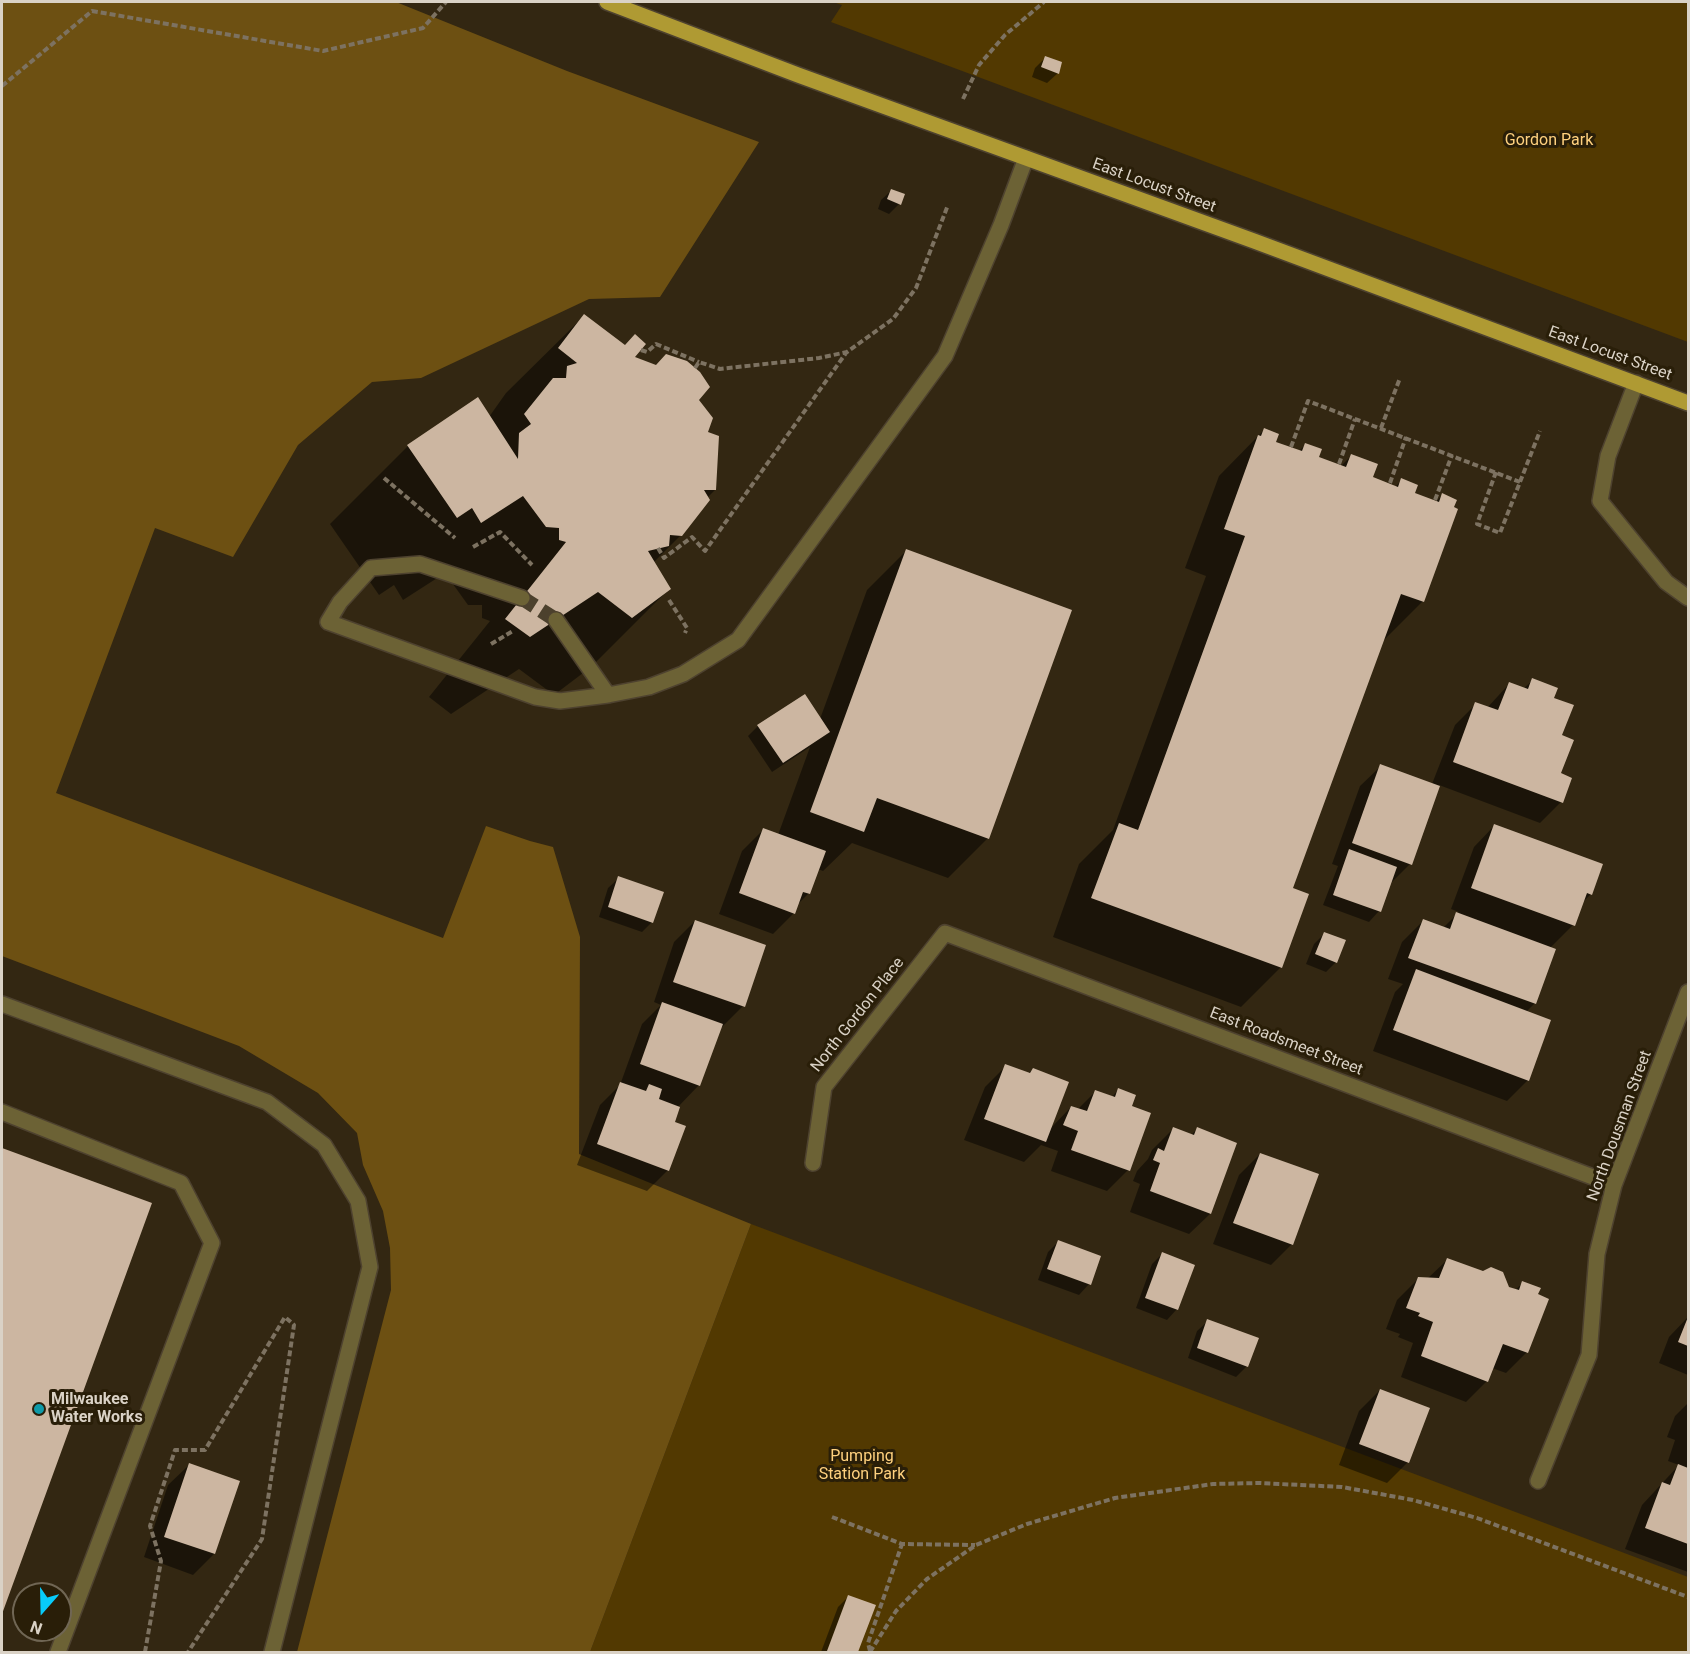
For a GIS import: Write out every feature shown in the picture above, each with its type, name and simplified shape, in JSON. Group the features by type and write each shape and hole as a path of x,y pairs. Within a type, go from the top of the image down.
{"main road":[{"name":"East Locust Street","path":"607,2 798,75 1689,403"}],"street":[{"path":"522,598 420,564 371,568 340,602 328,622 535,697 560,700 608,695 649,687 683,674 738,640 945,356 1001,225 1026,158"},
{"path":"1636,383 1608,456 1600,501 1666,582 1689,598"},
{"path":"556,620 608,695"},
{"name":"North Gordon Place","path":"813,1162 824,1087 945,933"},
{"name":"East Roadsmeet Street","path":"945,933 1614,1185"},
{"name":"North Dousman Street","path":"1538,1481 1589,1355 1597,1254 1614,1185 1689,992"},
{"path":"2,1004 267,1102 324,1145 358,1201 370,1267 272,1653"},
{"path":"2,1112 181,1183 212,1243 58,1653"}],"path":[{"path":"2,86 92,11 322,51 423,28 446,2"},
{"path":"979,64 1005,35 1044,2"},
{"path":"658,548 664,558 692,537 705,551 847,352 893,319 916,288 948,205"},
{"path":"641,350 647,352 656,344 720,369 819,358 847,352"},
{"path":"695,368 699,362"},
{"path":"1381,428 1400,378"},
{"path":"1291,447 1308,401 1452,454 1520,482"},
{"path":"1339,464 1355,419"},
{"path":"1496,472 1477,524 1500,533 1540,431"},
{"path":"1390,483 1406,437"},
{"path":"1435,500 1452,454"},
{"path":"384,478 460,542"},
{"path":"468,549 500,532 533,566"},
{"path":"669,600 687,628 683,639"},
{"path":"145,1653 161,1561 150,1527 175,1450 205,1450 285,1317 294,1325 261,1539 188,1653"},
{"path":"870,1652 896,1611 927,1579 976,1545 1027,1524 1115,1497 1214,1484 1259,1483 1342,1487 1413,1500 1477,1518 1689,1597"},
{"path":"832,1517 902,1544 976,1545"},
{"path":"870,1652 868,1643 902,1544"}],"green space":[{"name":"Gordon Park","path":"833,2 1688,2 1688,342 831,22 842,5"},
{"name":"Pumping Station Park","path":"751,1224 1688,1577 1688,1652 590,1652"}],"shaded area":[{"path":"2,2 396,2 567,71 759,142 660,297 589,299 421,378 372,382 298,445 233,557 155,528 56,793 443,938 486,826 553,847 580,937 579,1154 751,1224 590,1652 297,1652 391,1290 390,1248 383,1211 363,1165 357,1133 318,1093 239,1046 2,956"}],"building":[{"path":"1045,56 1062,62 1059,74 1041,67"},
{"path":"891,189 905,194 901,205 887,199"},
{"path":"584,314 625,345 635,334 646,344 635,357 656,365 666,354 687,361 700,372 710,387 699,400 713,418 708,432 719,436 716,490 704,490 710,500 682,536 670,535 669,546 648,551 671,589 632,618 598,592 530,637 505,619 566,542 559,540 559,528 546,527 523,496 481,523 472,508 457,518 407,445 478,397 518,459 519,433 531,424 524,414 553,378 566,378 567,366 577,363 558,348"},
{"path":"1264,428 1279,434 1276,442 1302,451 1305,443 1322,449 1319,457 1346,467 1351,454 1378,464 1373,477 1398,487 1401,478 1418,485 1415,493 1439,502 1442,493 1457,500 1454,507 1458,509 1424,602 1401,594 1293,888 1309,894 1282,968 1091,898 1119,823 1138,830 1245,536 1224,529 1258,435 1261,436"},
{"path":"906,549 1072,610 989,839 877,798 864,832 810,812"},
{"path":"1532,678 1558,688 1554,698 1574,705 1562,735 1574,740 1561,773 1572,778 1563,803 1453,762 1475,702 1498,710 1509,682 1528,689"},
{"path":"805,694 830,732 783,763 757,725"},
{"path":"1380,764 1440,786 1412,865 1352,843"},
{"path":"1494,824 1603,864 1592,895 1587,893 1575,926 1471,888"},
{"path":"763,828 826,851 810,894 803,892 795,914 739,893"},
{"path":"1349,849 1397,867 1381,912 1333,895"},
{"path":"618,876 664,892 653,923 608,907"},
{"path":"1456,912 1556,949 1536,1004 1408,958 1423,919 1450,929"},
{"path":"695,920 766,945 745,1007 673,982"},
{"path":"1324,932 1346,940 1337,963 1315,954"},
{"path":"1416,969 1551,1020 1529,1081 1393,1030"},
{"path":"662,1002 723,1024 700,1086 640,1064"},
{"path":"1005,1064 1030,1073 1033,1068 1069,1082 1046,1142 984,1119"},
{"path":"620,1082 646,1091 649,1084 662,1089 659,1099 680,1107 675,1122 686,1126 669,1171 597,1144"},
{"path":"1118,1088 1136,1095 1132,1106 1151,1113 1130,1171 1071,1150 1078,1131 1063,1125 1071,1106 1087,1111 1095,1090 1115,1097"},
{"path":"1173,1127 1194,1135 1197,1127 1237,1143 1211,1214 1150,1191 1160,1163 1153,1160 1158,1148 1164,1151"},
{"name":"Milwaukee Water Works","path":"2,1148 152,1203 2,1614"},
{"path":"1260,1153 1319,1174 1293,1245 1233,1223"},
{"path":"1058,1240 1101,1256 1091,1285 1047,1269"},
{"path":"1162,1252 1195,1265 1178,1310 1145,1298"},
{"path":"1447,1258 1483,1271 1491,1267 1503,1272 1509,1287 1519,1290 1522,1281 1541,1288 1538,1294 1549,1299 1528,1353 1503,1344 1488,1382 1421,1356 1433,1322 1418,1316 1420,1313 1406,1308 1418,1277 1439,1278"},
{"path":"1688,1317 1688,1346 1678,1342"},
{"path":"1207,1319 1259,1338 1248,1367 1197,1348"},
{"path":"1380,1389 1430,1408 1409,1463 1359,1444"},
{"path":"189,1463 240,1481 215,1554 164,1537"},
{"path":"1678,1464 1688,1468 1688,1544 1645,1528 1662,1482 1670,1485"},
{"path":"848,1595 876,1605 858,1652 827,1651"}],"tunnel":[{"path":"522,598 556,620"}],"place":[{"name":"Milwaukee Water Works","path":"39,1409"}]}
